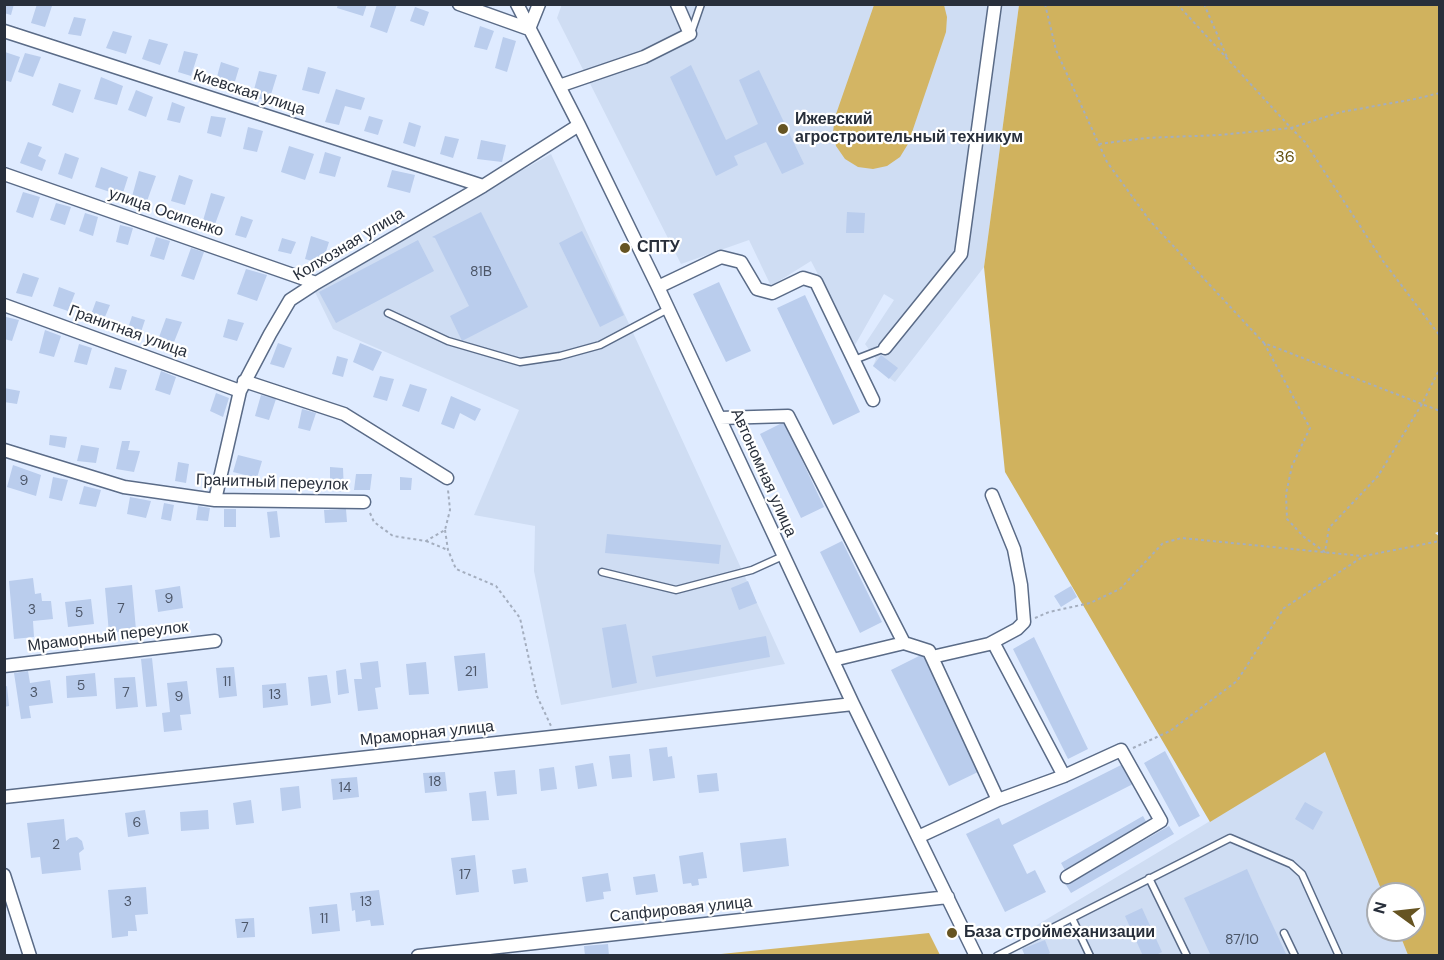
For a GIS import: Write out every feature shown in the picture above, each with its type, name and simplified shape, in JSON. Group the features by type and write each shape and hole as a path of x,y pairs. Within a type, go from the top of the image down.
{"street":[{"path":"459,4 529,29 539,4"},
{"name":"Автономная улица","path":"517,4 658,287 853,704 976,956"},
{"path":"559,86 644,57 690,34 677,4"},
{"path":"885,348 961,254 995,4"},
{"name":"Киевская улица","path":"4,31 483,186"},
{"name":"Колхозная улица","path":"215,501 242,386 290,300 483,186 579,125"},
{"name":"улица Осипенко","path":"4,174 316,283"},
{"path":"658,287 721,257 741,262 757,289 772,293 803,278 816,282 873,400"},
{"name":"Гранитная улица","path":"4,305 242,386 344,414 447,478"},
{"path":"720,418 788,416 904,642"},
{"name":"Гранитный переулок","path":"4,450 124,487 215,501 364,502"},
{"path":"932,657 993,642 1017,629 1024,622 1021,585 1014,549 992,495"},
{"name":"Мраморный переулок","path":"4,666 215,641"},
{"path":"833,660 904,642 929,651 998,800"},
{"path":"993,642 1064,776"},
{"name":"Мраморная улица","path":"4,797 853,704"},
{"path":"918,837 998,800 1064,776 1121,750 1161,821 1067,877"},
{"path":"4,875 30,956"},
{"name":"Сапфировая улица","path":"418,956 948,897"}],"lane":[{"path":"690,34 702,4"},
{"path":"388,313 448,341 520,362 560,356 600,345 668,309"},
{"path":"854,360 885,348"},
{"path":"602,572 676,590 752,570 783,556"},
{"path":"997,956 1230,838 1292,864 1302,873 1340,956"},
{"path":"1149,878 1187,956"},
{"path":"1071,918 1090,956"},
{"path":"1284,933 1295,956"}],"path":[{"path":"1045,4 1056,50 1107,162 1150,221 1264,343 1310,428 1292,466 1286,494 1287,519 1304,537 1325,552"},
{"path":"1177,4 1305,142 1383,261 1440,336"},
{"path":"1204,4 1228,58"},
{"path":"1099,144 1146,138 1219,135 1291,128 1341,112 1440,93"},
{"path":"1264,343 1440,411"},
{"path":"1325,552 1329,528 1378,476 1422,404 1440,368"},
{"path":"447,478 450,510 445,530 448,550 456,569 496,586 520,618 537,696 554,737"},
{"path":"364,502 374,522 393,536 426,541 448,550"},
{"path":"426,541 445,530"},
{"path":"1024,622 1049,612 1090,603 1120,589 1162,543 1182,538 1364,556 1440,541"},
{"path":"1121,750 1135,747 1170,731 1237,681 1284,608 1364,556"}],"shaded area":[{"name":"Ижевский агростроительный техникум","path":"562,4 1019,5 984,267 895,382 873,366 876,359 865,344 894,300 884,294 855,345 811,261 771,286 749,240 681,264 557,18"},
{"path":"874,5 944,5 947,17 946,32 908,144 900,157 887,166 873,169 858,167 845,159 836,146 833,132 835,117"},
{"path":"551,154 785,664 561,705 534,571 535,526 474,515 519,410 333,329 313,288"},
{"path":"1325,752 1378,882 1366,882 1366,942 1403,942 1408,955 1026,955 1017,937"},
{"path":"929,933 940,955 711,955 910,935"}],"green space":[{"name":"36","path":"1019,5 1439,5 1440,531 1435,533 1440,537 1439,955 1408,955 1403,942 1426,942 1426,882 1378,882 1325,752 1210,822 1005,472 984,267"}],"building":[{"path":"4,4 14,4 11,15 4,13"},
{"path":"37,4 52,6 45,27 31,23"},
{"path":"338,4 367,4 363,16 337,8"},
{"path":"377,4 397,4 387,33 370,27"},
{"path":"415,7 429,12 424,26 410,21"},
{"path":"74,17 86,19 81,36 68,34"},
{"path":"480,26 494,31 487,50 474,47"},
{"path":"113,31 132,36 126,54 106,48"},
{"path":"503,37 516,41 507,72 495,68"},
{"path":"149,39 168,44 160,65 142,59"},
{"path":"184,51 198,54 191,76 178,72"},
{"path":"5,52 20,57 11,82 4,80"},
{"path":"25,53 41,57 33,77 18,72"},
{"path":"221,62 239,68 233,88 215,84"},
{"path":"691,65 726,140 758,124 739,80 759,70 804,164 782,174 766,142 734,156 738,165 716,176 670,77"},
{"path":"308,67 326,72 319,94 302,90"},
{"path":"259,71 277,75 269,101 252,97"},
{"path":"101,77 123,86 117,105 94,99"},
{"path":"59,83 81,90 73,113 52,105"},
{"path":"336,89 365,98 361,110 345,106 339,125 325,122"},
{"path":"136,90 153,97 146,117 128,110"},
{"path":"172,102 185,107 180,123 167,120"},
{"path":"211,116 226,118 221,137 207,133"},
{"path":"369,116 383,120 378,135 364,131"},
{"path":"409,122 421,126 415,147 403,143"},
{"path":"248,127 263,131 257,152 243,149"},
{"path":"445,136 459,139 453,158 440,154"},
{"path":"481,140 506,145 502,162 477,159"},
{"path":"28,142 42,147 38,156 46,160 42,171 20,163"},
{"path":"289,146 314,154 305,180 281,172"},
{"path":"325,152 341,157 335,177 319,173"},
{"path":"65,153 79,158 72,179 58,174"},
{"path":"101,167 128,177 122,196 95,187"},
{"path":"392,170 415,175 410,193 387,187"},
{"path":"139,171 156,176 146,204 131,200"},
{"path":"179,175 193,180 185,205 171,201"},
{"path":"23,192 40,197 33,218 16,212"},
{"path":"211,193 225,197 214,227 202,224"},
{"path":"56,203 71,207 65,225 50,220"},
{"path":"481,212 528,307 462,341 450,316 469,306 435,238 432,237"},
{"path":"847,212 865,213 864,233 846,233"},
{"path":"85,213 98,217 93,236 79,231"},
{"path":"241,216 253,220 246,238 235,235"},
{"path":"120,225 133,228 128,245 116,242"},
{"path":"582,231 624,315 600,327 559,243"},
{"path":"311,236 329,242 322,264 305,259"},
{"path":"156,237 170,241 164,260 150,256"},
{"path":"282,238 296,242 291,254 278,251"},
{"path":"418,240 434,271 336,323 319,292"},
{"path":"191,248 204,252 194,280 181,276"},
{"path":"246,269 267,275 257,301 237,294"},
{"path":"23,273 39,278 32,297 16,293"},
{"path":"719,282 751,351 726,362 693,294"},
{"path":"59,287 75,293 68,311 53,306"},
{"path":"805,295 860,412 833,425 777,308"},
{"path":"96,301 110,305 102,324 89,320"},
{"path":"132,316 145,320 139,338 126,334"},
{"path":"6,317 19,320 12,341 4,339"},
{"path":"166,318 182,322 170,352 155,348"},
{"path":"228,319 244,323 237,341 223,337"},
{"path":"45,330 61,336 54,357 39,353"},
{"path":"278,343 292,348 284,368 270,364"},
{"path":"360,343 382,352 373,371 353,362"},
{"path":"79,344 92,348 87,365 74,362"},
{"path":"881,355 898,368 889,379 873,366"},
{"path":"337,356 348,359 343,377 332,374"},
{"path":"115,367 127,370 121,390 109,388"},
{"path":"161,371 176,377 170,395 155,390"},
{"path":"380,376 394,379 387,401 373,397"},
{"path":"410,384 427,389 419,412 402,406"},
{"path":"4,388 20,391 17,404 4,402"},
{"path":"216,393 229,398 223,417 210,411"},
{"path":"261,395 276,399 269,420 255,416"},
{"path":"451,396 481,409 475,421 460,413 454,429 441,424"},
{"path":"302,409 316,413 310,431 298,428"},
{"path":"784,422 824,507 801,518 760,434"},
{"path":"50,435 67,437 65,448 49,445"},
{"path":"122,441 130,441 128,450 140,451 134,472 116,469"},
{"path":"81,445 99,448 96,463 77,461"},
{"path":"238,455 262,461 257,478 233,472"},
{"path":"178,462 189,464 186,483 175,481"},
{"path":"13,465 41,475 36,496 7,487"},
{"path":"330,467 343,468 344,492 330,491"},
{"path":"356,474 372,474 370,490 354,490"},
{"path":"53,477 68,480 62,501 49,498"},
{"path":"400,477 412,478 411,490 400,490"},
{"path":"84,486 101,490 96,507 79,504"},
{"path":"130,497 151,501 146,518 127,514"},
{"path":"164,503 174,505 171,521 161,519"},
{"path":"198,506 210,508 208,521 196,520"},
{"path":"224,509 236,509 236,527 224,527"},
{"path":"346,509 347,522 325,523 324,510"},
{"path":"277,511 280,537 270,538 267,512"},
{"path":"607,534 721,545 719,564 605,553"},
{"path":"842,541 882,622 860,633 820,552"},
{"path":"33,578 35,594 41,593 42,601 51,601 53,619 33,621 34,637 14,639 9,581"},
{"path":"748,581 757,603 739,610 731,588"},
{"path":"132,585 136,630 109,633 105,588"},
{"path":"180,586 183,608 158,612 155,590"},
{"path":"1071,586 1077,597 1061,607 1054,596"},
{"path":"91,599 94,624 68,627 65,602"},
{"path":"626,624 637,683 612,688 602,628"},
{"path":"766,636 770,657 656,677 652,656"},
{"path":"1034,637 1088,749 1068,759 1013,649"},
{"path":"485,653 488,688 458,691 454,656"},
{"path":"923,654 980,771 949,786 891,670"},
{"path":"152,658 157,706 146,707 141,659"},
{"path":"378,661 381,687 375,688 378,709 358,711 354,679 362,679 360,663"},
{"path":"426,662 429,694 409,695 406,664"},
{"path":"234,667 237,696 219,698 216,668"},
{"path":"346,669 349,693 338,695 336,671"},
{"path":"28,671 30,683 50,680 53,703 29,706 31,718 21,719 14,673"},
{"path":"95,673 97,696 67,698 66,676"},
{"path":"327,675 331,703 311,706 308,677"},
{"path":"135,677 138,707 116,709 114,678"},
{"path":"187,681 191,714 180,715 182,730 164,732 162,713 170,712 167,683"},
{"path":"286,683 288,705 263,708 262,685"},
{"path":"7,686 9,706 4,707 4,687"},
{"path":"667,747 668,757 672,756 675,778 653,781 649,749"},
{"path":"1165,751 1200,816 1179,827 1144,763"},
{"path":"630,754 632,777 612,779 609,756"},
{"path":"593,763 597,786 578,789 575,766"},
{"path":"1123,764 1133,784 1013,845 1027,874 1035,870 1046,892 1005,912 966,834 999,818 1002,825"},
{"path":"554,767 557,789 541,791 539,769"},
{"path":"515,770 517,794 497,796 494,772"},
{"path":"445,772 447,791 425,793 423,773"},
{"path":"717,773 719,791 699,793 697,775"},
{"path":"357,777 359,797 333,800 331,779"},
{"path":"299,786 301,808 282,811 280,788"},
{"path":"486,791 489,820 472,821 469,793"},
{"path":"251,800 254,823 236,825 233,803"},
{"path":"1305,802 1323,812 1313,830 1295,819"},
{"path":"145,810 149,834 128,837 125,813"},
{"path":"208,810 209,829 181,831 180,812"},
{"path":"1143,816 1148,825 1066,872 1061,863"},
{"path":"64,819 66,841 77,837 82,841 84,849 79,853 81,870 42,874 40,857 31,858 27,823"},
{"path":"1169,826 1174,834 1071,893 1066,885"},
{"path":"786,838 789,866 743,872 740,843"},
{"path":"703,852 707,878 698,879 699,885 683,884 679,856"},
{"path":"475,855 479,892 456,895 451,858"},
{"path":"526,868 528,882 514,884 512,870"},
{"path":"1247,869 1287,956 1211,956 1184,898"},
{"path":"608,873 611,891 603,892 604,899 586,902 582,877"},
{"path":"655,874 658,892 636,895 633,877"},
{"path":"146,887 148,914 135,915 137,931 128,931 128,936 112,938 108,890"},
{"path":"379,890 384,925 371,926 370,920 356,922 350,893"},
{"path":"337,904 340,931 312,934 309,907"},
{"path":"1142,908 1162,952 1154,956 1143,956 1125,916"},
{"path":"254,918 255,937 237,938 235,919"},
{"path":"1045,940 1050,953 1045,956 1025,956 1022,949"},
{"path":"608,944 609,956 585,956 584,946"}],"place":[{"name":"Ижевский агростроительный техникум","path":"783,129"},
{"name":"СПТУ","path":"625,248"},
{"name":"База строймеханизации","path":"952,933"}]}
